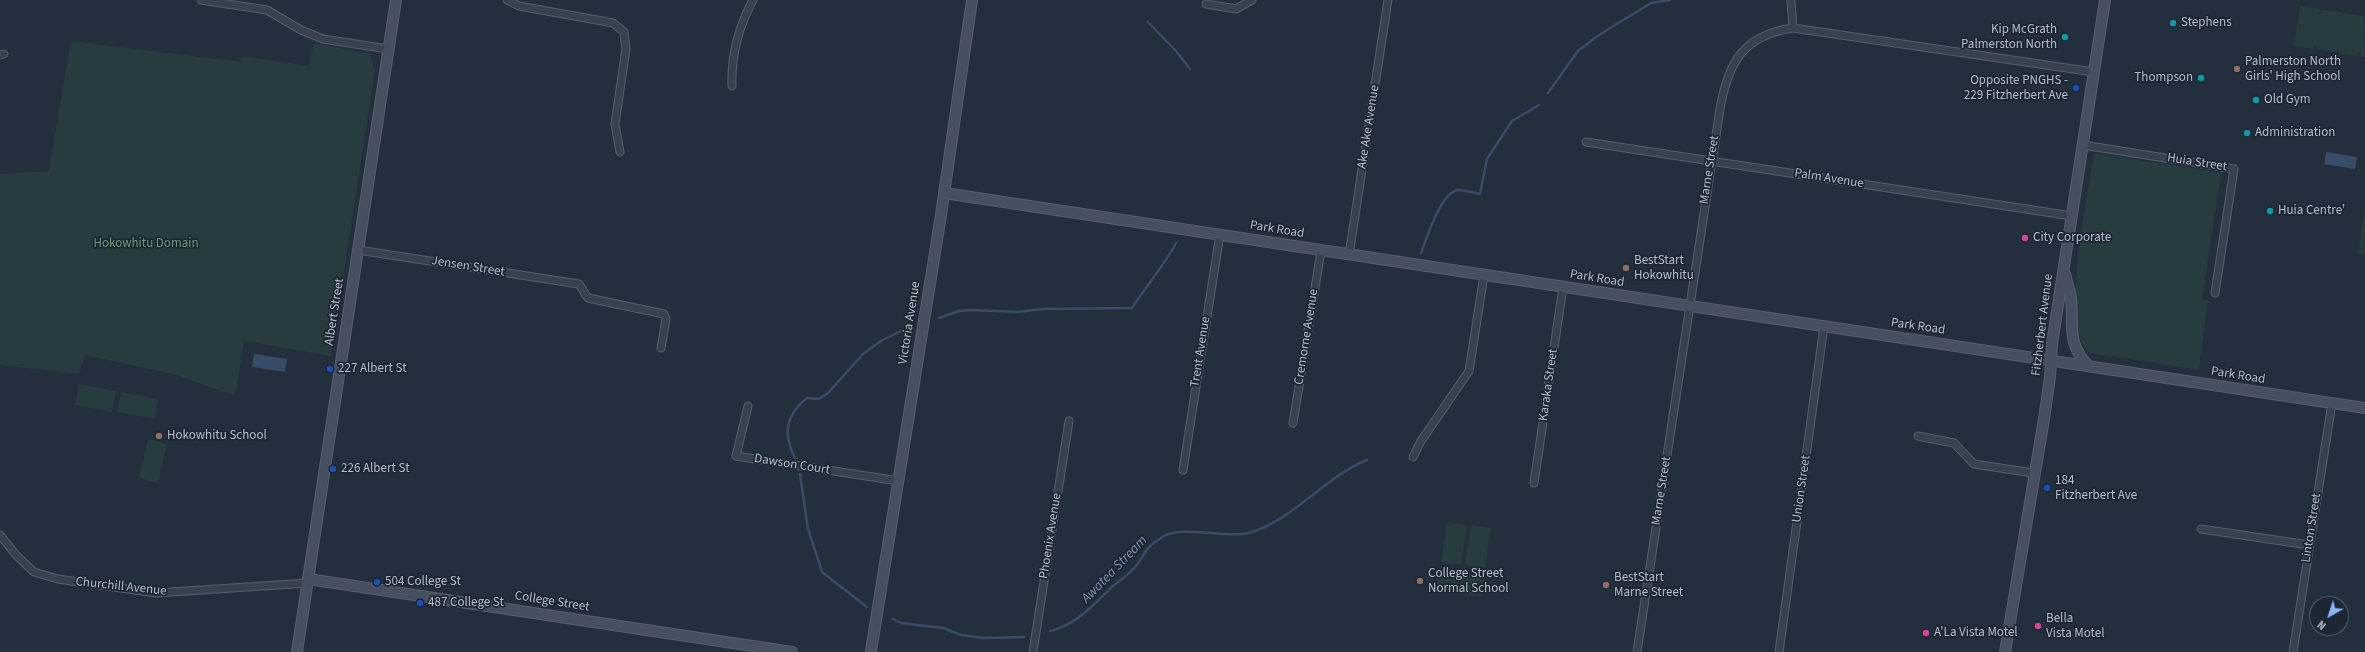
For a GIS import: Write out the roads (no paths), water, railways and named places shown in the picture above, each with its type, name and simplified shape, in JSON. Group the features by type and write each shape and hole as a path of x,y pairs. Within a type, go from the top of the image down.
{"street":[{"path":"201,0 267,10 301,30 323,39 388,49"},
{"name":"Albert Street","path":"297,652 396,0"},
{"path":"507,0 519,6 613,23 624,32 626,49 615,124 620,152"},
{"path":"732,86 731,71 737,38 753,0"},
{"name":"Victoria Avenue","path":"869,652 899,481 944,193 972,0"},
{"path":"1206,4 1236,9 1252,0"},
{"name":"Ake Ake Avenue","path":"1349,255 1388,0"},
{"path":"1791,0 1793,28"},
{"name":"Fitzherbert Avenue","path":"2005,652 2044,419 2052,360 2052,344 2105,0"},
{"name":"Marne Street","path":"1637,652 1724,86 1732,64 1744,48 1760,37 1776,30 1793,28 2094,72"},
{"name":"Palm Avenue","path":"1586,142 2072,216"},
{"name":"Huia Street","path":"2083,145 2234,169 2215,293"},
{"name":"Park Road","path":"944,193 2365,408"},
{"name":"Trent Avenue","path":"1183,470 1220,234"},
{"name":"Jensen Street","path":"358,250 579,284 588,298 664,314 666,319 661,348"},
{"name":"Cremorne Avenue","path":"1293,423 1321,251"},
{"path":"2064,268 2071,298 2074,343 2078,355 2088,366"},
{"path":"1413,457 1421,440 1469,371 1484,275"},
{"name":"Karaka Street","path":"1534,483 1563,287"},
{"name":"Union Street","path":"1780,652 1824,326"},
{"name":"Linton Street","path":"2293,652 2332,403"},
{"name":"Dawson Court","path":"748,406 736,456 899,481"},
{"name":"Phoenix Avenue","path":"1033,652 1069,421"},
{"path":"1918,436 1954,443 1974,464 2034,473"},
{"path":"2201,529 2309,545"},
{"name":"Churchill Avenue","path":"0,536 16,555 34,572 58,579 156,593 308,581"},
{"name":"College Street","path":"308,581 792,652"}],"water":[{"path":"2326,152 2357,157 2355,169 2324,164"},
{"path":"254,354 287,359 285,372 252,367"}],"waterway":[{"name":"Awatea Stream","path":"1548,93 1578,51 1599,35 1651,3 1670,0"},
{"path":"1148,22 1176,51 1190,69"},
{"name":"Awatea Stream","path":"1421,253 1435,217 1445,199 1451,193 1458,190 1480,194 1487,159 1512,121 1539,105"},
{"name":"Awatea Stream","path":"939,318 959,311 972,310 1017,312 1043,309 1132,308 1166,260 1176,243"},
{"path":"795,458 791,450 788,433 790,418 794,411 807,398 819,399 828,393 863,354 881,341 907,328"},
{"name":"Awatea Stream","path":"1050,631 1068,624 1083,614 1136,566 1150,546 1164,536 1182,532 1229,534 1249,533 1265,527 1295,509 1351,467 1367,460"},
{"name":"Awatea Stream","path":"800,474 808,529 822,572 867,607"},
{"name":"Awatea Stream","path":"893,619 901,623 943,628 961,635 984,638 1024,637"}],"place":[{"name":"Stephens","path":"2173,23"},
{"name":"Kip McGrath Palmerston North","path":"2065,37"},
{"name":"Palmerston North Girls' High School","path":"2237,69"},
{"name":"Thompson","path":"2201,78"},
{"name":"Opposite PNGHS - 229 Fitzherbert Ave","path":"2076,88"},
{"name":"Old Gym","path":"2256,100"},
{"name":"Administration","path":"2247,133"},
{"name":"Huia Centre'","path":"2270,211"},
{"name":"City Corporate","path":"2025,238"},
{"name":"BestStart Hokowhitu","path":"1626,268"},
{"name":"227 Albert St","path":"330,369"},
{"name":"Hokowhitu School","path":"159,436"},
{"name":"226 Albert St","path":"333,469"},
{"name":"184 Fitzherbert Ave","path":"2047,488"},
{"name":"College Street Normal School","path":"1420,581"},
{"name":"504 College St","path":"377,582"},
{"name":"BestStart Marne Street","path":"1606,585"},
{"name":"487 College St","path":"420,603"},
{"name":"Bella Vista Motel","path":"2038,626"},
{"name":"A'La Vista Motel","path":"1926,633"}],"park label":[{"name":"Hokowhitu Domain","path":"146,244"}]}
